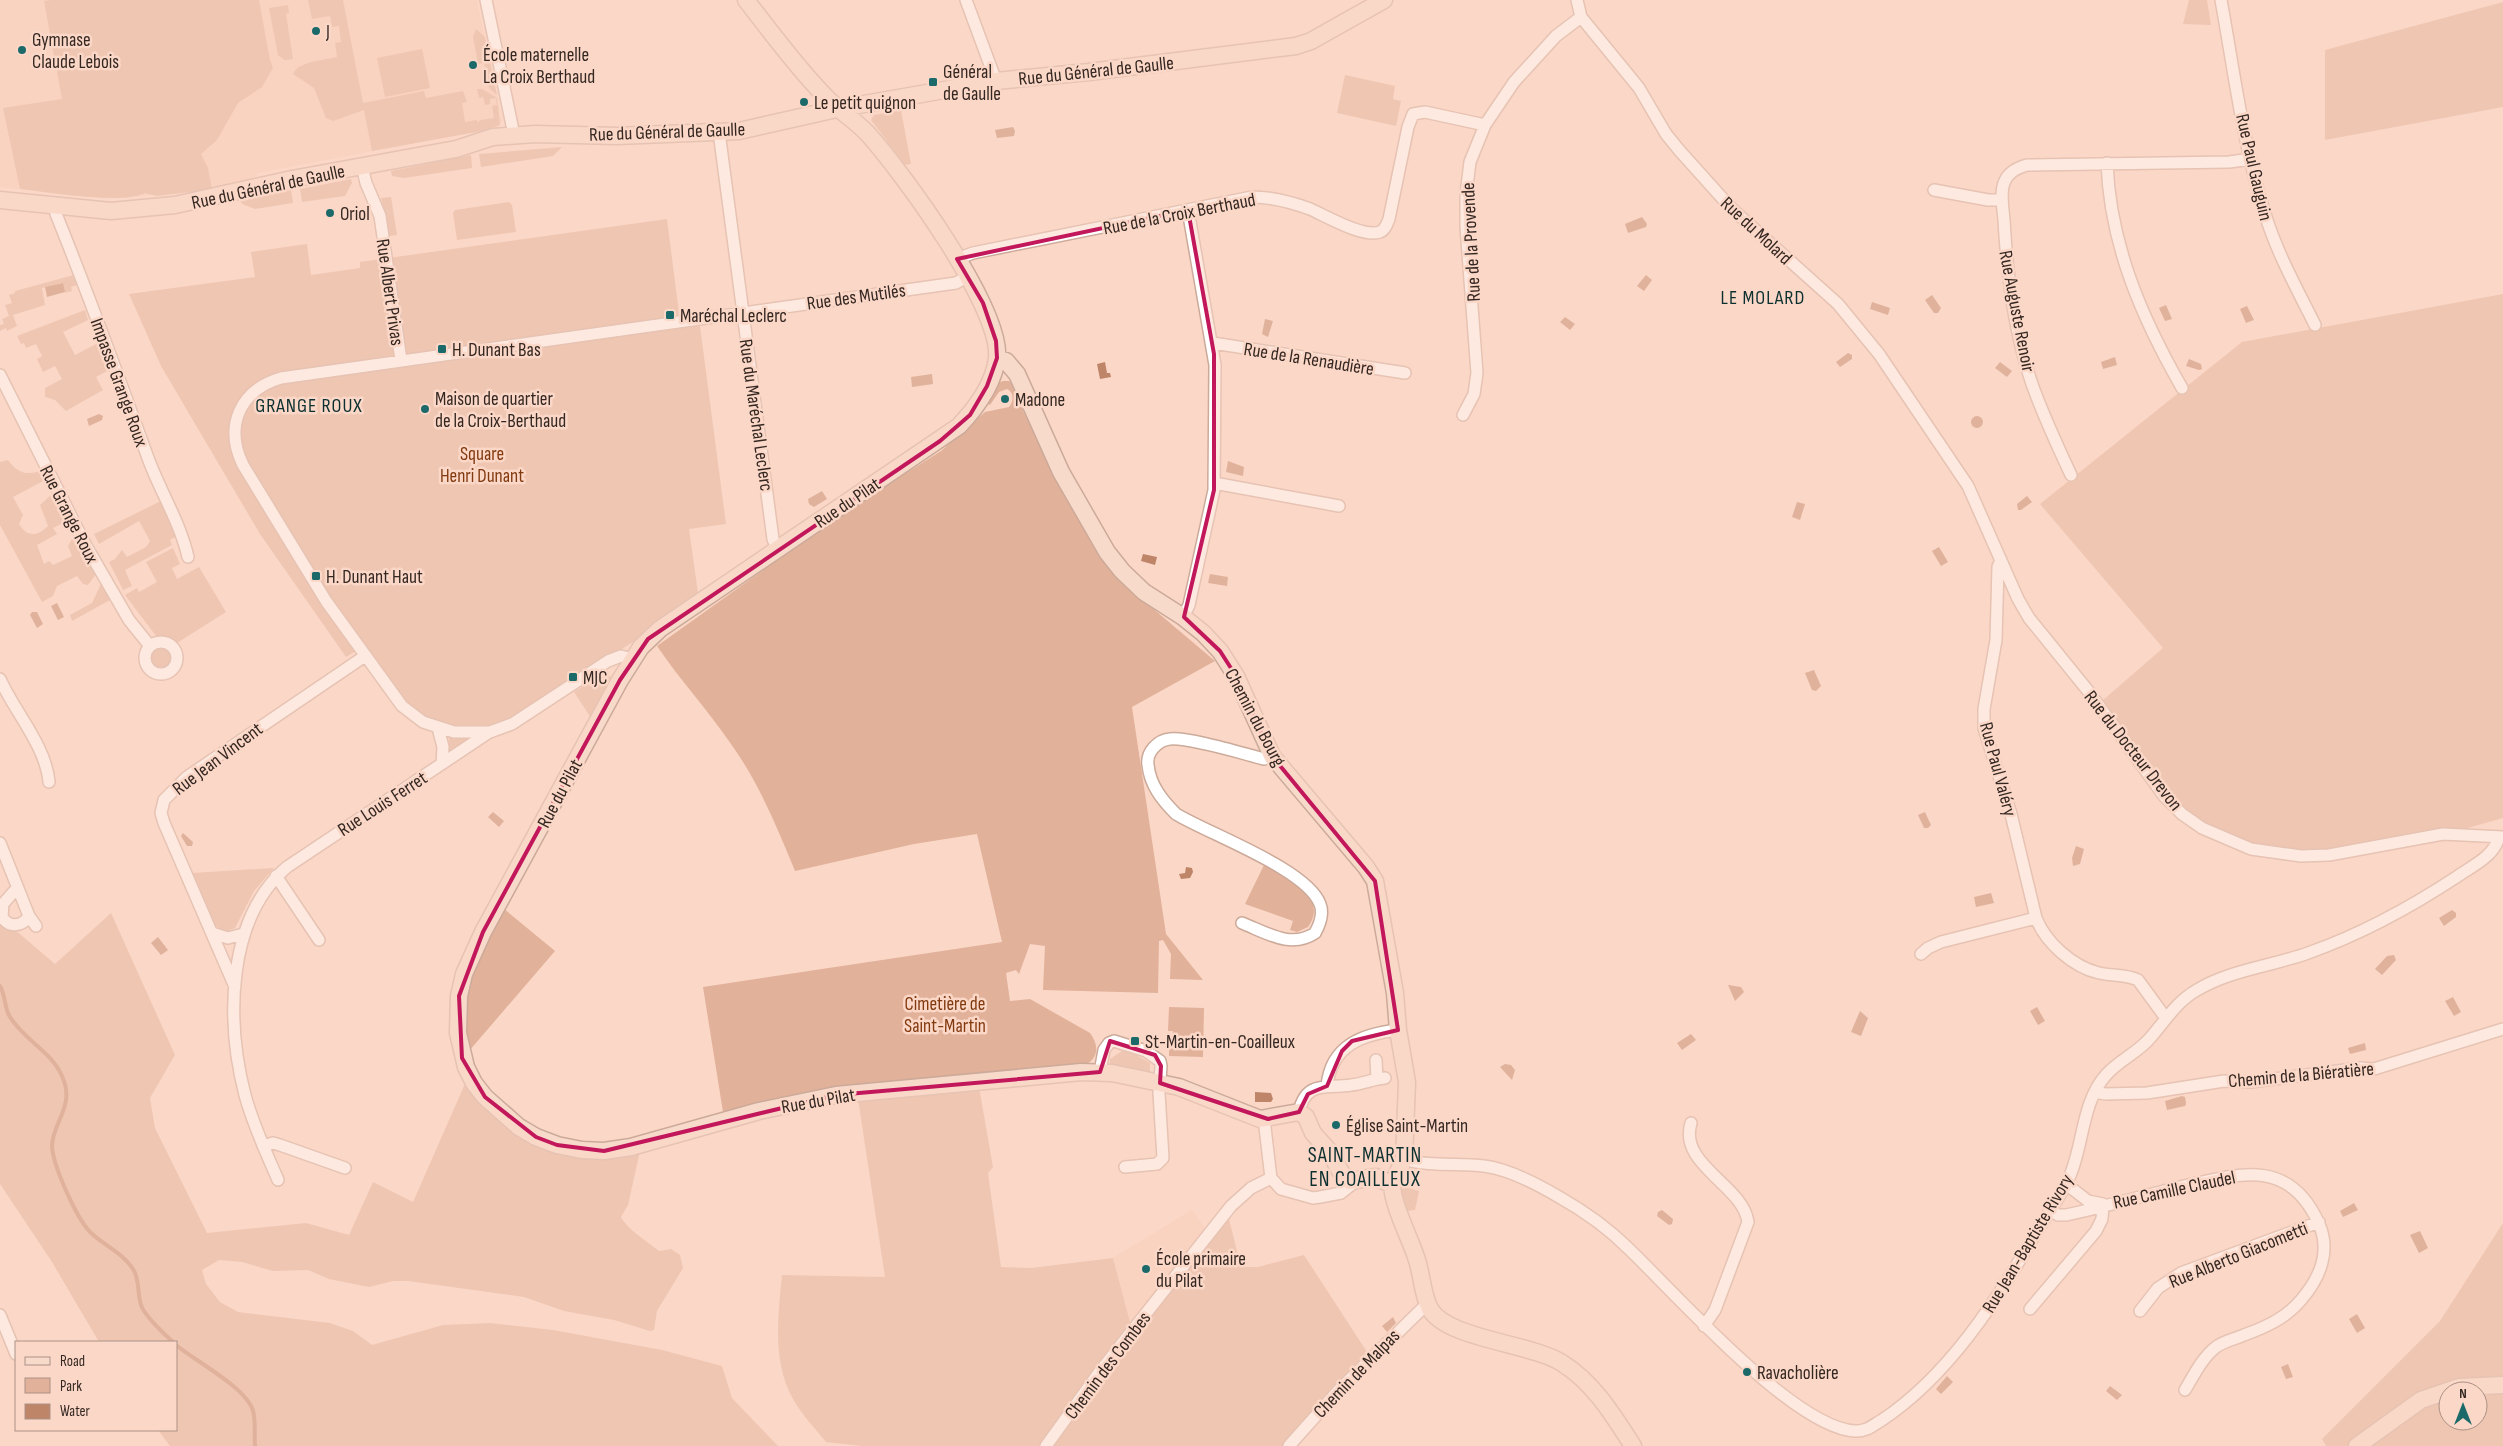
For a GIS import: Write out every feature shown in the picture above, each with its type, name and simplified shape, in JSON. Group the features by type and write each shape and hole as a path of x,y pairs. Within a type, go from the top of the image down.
{"street":[{"path":"486,0 514,135"},
{"name":"Rue du Pilat","path":"746,0 822,94 841,108 882,152 958,259 992,323 997,358 980,401 959,426 660,628 648,639 633,658 483,932 464,974 459,996 458,1019 462,1058 474,1083 500,1111 536,1137 557,1145 582,1150 604,1151 631,1147 759,1111 836,1095 1040,1074 1100,1072 1160,1083 1202,1095 1264,1120"},
{"path":"966,0 996,81"},
{"name":"Rue du Général de Gaulle","path":"0,200 111,211 175,205 362,166 456,149 487,138 549,134 617,136 720,132 759,127 841,108 996,81 1089,72 1296,46 1311,41 1384,0"},
{"name":"Rue du Molard","path":"1577,0 1581,17 1642,93 1666,134 1679,150 1732,209 1838,304 1879,354 1968,486 2002,560"},
{"name":"Rue Paul Gauguin","path":"2221,0 2251,159 2264,214 2280,258 2315,325"},
{"name":"Rue de la Provende","path":"1464,415 1474,394 1477,373 1466,227 1467,176 1470,162 1485,125 1514,82 1538,54 1572,22 1581,17"},
{"name":"Rue de la Croix Berthaud","path":"958,259 973,253 1252,197 1264,197 1309,209 1356,229 1380,232 1386,228 1389,219 1408,127 1414,114 1425,112 1485,125"},
{"name":"Rue du Maréchal Leclerc","path":"720,132 773,539 777,549"},
{"name":"Rue Auguste Renoir","path":"2071,475 2032,384 2021,344 2006,261 2002,200 2003,185 2008,176 2018,168 2027,165 2229,162 2251,159"},
{"path":"2106,163 2111,211 2134,293 2152,336 2182,388"},
{"name":"Rue Albert Privas","path":"362,166 366,184 380,216 401,360"},
{"path":"1934,190 1988,200 2002,200"},
{"name":"Impasse Grange Roux","path":"56,206 56,214 153,471 182,533 188,557"},
{"name":"Rue de la Renaudière","path":"1183,617 1189,605 1208,523 1214,483 1215,365 1213,343 1188,210"},
{"name":"Rue des Mutilés","path":"490,732 471,733 438,728 424,722 402,706 365,656 304,566 243,466 235,442 234,428 244,401 255,390 267,382 281,378 956,283 968,276"},
{"name":"Rue de la Renaudière","path":"1213,343 1404,373"},
{"name":"Chemin du Bourg","path":"997,358 1006,360 1018,374 1061,472 1107,552 1122,572 1144,592 1183,617 1203,633 1220,651 1236,676 1272,756 1366,867 1375,881 1395,993 1398,1030 1407,1082 1404,1159 1392,1185"},
{"name":"Rue Grange Roux","path":"0,375 85,544 130,620 150,646"},
{"path":"1214,483 1339,506"},
{"name":"Rue du Docteur Drevon","path":"2002,560 2018,599 2045,640 2089,692 2164,796 2182,814 2202,828 2226,840 2251,849 2301,856 2328,855 2443,834 2501,837"},
{"name":"Rue Paul Valéry","path":"2002,560 1998,567 1996,640 1984,709 1984,728 2011,814 2036,918 2042,929 2056,946 2080,966 2090,970 2138,980 2165,1017"},
{"name":"Rue Jean Vincent","path":"235,987 164,823 161,813 164,800 174,788 203,764 365,656"},
{"path":"490,732 512,724 608,661 621,656 633,658"},
{"path":"0,679 44,762 49,782"},
{"path":"438,728 443,747 442,764"},
{"name":"Rue Louis Ferret","path":"278,1180 263,1146 245,1094 239,1064 235,987 243,934 255,905 276,876 490,732"},
{"path":"1242,923 1285,940 1298,941 1315,933 1322,915 1320,904 1314,893 1290,872 1176,814 1162,801 1147,762 1149,753 1154,747 1170,739 1264,759 1272,756"},
{"name":"Rue Jean-Baptiste Rivory","path":"1404,1159 1415,1162 1489,1166 1503,1170 1556,1195 1604,1227 1628,1247 1704,1326 1807,1412 1839,1428 1853,1432 1867,1429 1900,1407 1936,1372 1973,1331 2014,1272 2066,1184 2095,1092 2110,1071 2148,1041 2165,1017 2183,1000 2210,983 2306,954 2407,909 2492,853 2501,837"},
{"path":"0,843 32,921 17,925 10,924 2,917 3,904 17,888"},
{"path":"276,876 319,940"},
{"path":"1921,954 1928,948 1941,942 2036,918"},
{"path":"212,932 228,938 243,934"},
{"name":"Chemin de la Biératière","path":"2095,1092 2105,1094 2147,1093 2224,1082 2251,1082 2361,1068 2374,1069 2503,1029"},
{"path":"1327,1086 1342,1052 1352,1041 1376,1033 1398,1030"},
{"path":"1100,1072 1106,1046 1109,1043 1120,1042 1155,1055 1161,1066 1163,1158 1156,1164 1125,1167"},
{"path":"1299,1112 1301,1103 1308,1094 1320,1086 1352,1085 1381,1078 1376,1060"},
{"path":"1356,1182 1349,1181 1340,1171 1330,1152 1313,1133 1306,1117 1299,1112 1264,1120 1271,1178 1281,1189 1313,1198 1340,1193 1367,1177 1376,1177 1392,1185 1417,1259 1428,1303 1435,1315 1452,1327 1474,1335 1528,1348 1560,1362 1584,1380 1633,1446"},
{"path":"1691,1123 1688,1132 1690,1146 1743,1209 1748,1222 1715,1310 1704,1326"},
{"path":"263,1146 280,1145 345,1168"},
{"name":"Rue Camille Claudel","path":"2050,1210 2058,1214 2066,1214 2234,1174 2255,1174 2279,1180 2302,1196 2318,1222 2326,1242 2322,1263 2317,1276 2301,1300 2279,1320 2216,1347 2196,1370 2185,1390"},
{"name":"Chemin des Combes","path":"1046,1446 1098,1374 1231,1206 1251,1188 1271,1178"},
{"name":"Rue Camille Claudel","path":"2066,1184 2088,1201 2104,1204"},
{"name":"Rue Camille Claudel","path":"2030,1309 2096,1231 2102,1219 2104,1204"},
{"name":"Rue Alberto Giacometti","path":"2140,1311 2158,1288 2174,1277 2318,1222"},
{"name":"Chemin de Malpas","path":"1288,1446 1338,1391 1428,1303"},
{"path":"0,1315 15,1352"},
{"path":"2357,1446 2422,1400 2459,1387 2503,1385"}],"highlighted area":[{"path":"1188,210 1214,354 1214,490 1184,617 1220,651 1236,676 1272,756 1375,881 1398,1030 1352,1041 1342,1051 1327,1086 1308,1094 1299,1112 1268,1119 1160,1083 1161,1066 1155,1055 1110,1041 1100,1072 836,1095 604,1151 557,1145 536,1137 485,1097 462,1058 459,996 483,932 620,680 648,639 940,441 970,415 987,386 997,358 996,341 983,303 957,259 963,256"}],"shaded area":[{"path":"0,0 477,0 502,121 498,127 258,173 256,177 212,189 180,194 103,197 0,187"},
{"name":"École primaire du Pilat","path":"1192,1210 1206,1230 1191,1250 1187,1250 1183,1255 1183,1261 1162,1286 1159,1286 1157,1293 1133,1324 1130,1323 1113,1258"}],"green space":[{"path":"259,0 273,68 262,87 238,103 217,140 201,154 208,168 212,189 157,196 145,193 121,198 104,198 20,189 3,108 62,99 44,1"},
{"path":"308,0 343,0 363,103 424,91 426,98 463,91 467,102 462,103 465,122 477,120 478,123 480,120 494,118 492,106 497,105 496,98 490,99 490,104 485,105 483,97 479,98 477,89 482,89 497,98 500,125 482,131 372,151 364,110 333,121 326,118 314,88 293,74 300,66 337,57 335,43 341,42 339,26 332,27 330,16 312,19"},
{"path":"2189,0 2207,0 2211,25 2183,24"},
{"path":"2503,2 2503,107 2325,140 2325,50"},
{"path":"288,5 289,13 286,14 293,59 285,60 278,55 269,8"},
{"path":"476,29 485,37 497,95 489,88 484,63 478,64 473,37"},
{"path":"422,49 430,88 385,97 377,58"},
{"path":"1345,75 1395,86 1393,99 1401,101 1396,126 1337,113"},
{"path":"901,110 911,164 905,165 871,120 874,115"},
{"path":"562,147 553,156 481,167 479,154"},
{"path":"471,155 472,168 404,178 392,176 391,171"},
{"path":"351,179 352,183 345,196 302,202 300,189"},
{"path":"291,190 293,203 255,209 242,204 240,200"},
{"path":"391,197 397,235 389,236 381,198"},
{"path":"509,202 512,205 516,232 457,240 453,213 455,210"},
{"name":"Square Henri Dunant","path":"667,219 679,313 698,311 726,524 689,529 698,593 657,621 644,635 513,718 488,727 452,728 432,721 414,712 364,646 346,657 260,534 161,366 129,294 255,277 251,252 307,244 311,275 360,268 360,262"},
{"path":"74,275 77,285 71,287 72,291 65,293 62,283 42,288 45,305 13,315 17,326 7,331 6,328 0,331 0,325 4,324 2,319 9,316 5,305 12,303 9,295 15,293 15,291"},
{"path":"2503,294 2503,818 2436,837 2327,861 2287,861 2258,856 2232,848 2193,827 2115,737 2102,701 2163,648 2040,504 2242,342"},
{"path":"85,310 88,320 63,332 75,355 100,342 109,370 96,377 103,390 66,411 55,400 45,397 45,388 62,379 55,366 43,372 37,359 42,356 36,344 26,348 24,343 21,344 17,336"},
{"name":"Cimetière de Saint-Martin","path":"1009,381 1014,385 1023,411 1094,548 1118,579 1215,661 1132,707 1166,934 1203,980 1170,979 1171,954 1163,940 1159,941 1158,993 1043,990 1045,946 1030,944 1019,974 1016,970 1006,973 1010,1001 1030,999 1090,1033 1095,1042 1096,1051 1093,1059 1085,1065 822,1089 723,1112 703,987 1002,942 977,834 914,844 795,871 767,806 741,759 657,646 840,515 941,451 985,412 1009,407 1012,398 1010,391 1007,389 999,392 990,405 987,403 996,384"},
{"path":"8,460 22,472 40,471 45,480 13,497 23,515 19,524 22,528 29,533 36,534 48,526 40,505 52,494 67,521 53,528 57,534 37,545 44,564 49,561 53,565 72,556 68,546 73,537 96,574 88,585 83,584 77,576 57,586 53,596 42,602 0,525 0,462"},
{"path":"161,501 177,536 170,540 172,545 125,570 132,586 123,590 109,562 115,559 122,550 127,557 146,547 150,541 139,521 99,544 94,534"},
{"path":"173,548 180,564 172,568 177,579 199,567 226,612 177,643 167,637 156,636 125,595 137,588 139,592 157,582 146,562"},
{"path":"101,584 110,600 72,621 70,615 92,603"},
{"path":"161,647 169,650 172,658 169,666 161,669 153,666 150,658 153,650"},
{"path":"604,673 610,676 611,681 591,718 574,692"},
{"path":"449,736 465,738 467,741 449,752"},
{"path":"1264,865 1283,875 1310,897 1314,906 1313,916 1308,927 1297,932 1290,930 1293,921 1245,904"},
{"path":"274,868 254,891 235,928 224,932 214,924 192,873"},
{"path":"503,908 555,951 469,1051 465,1011 467,994 478,960"},
{"path":"111,913 175,1055 150,1098 155,1128 207,1233 306,1223 349,1235 373,1182 413,1202 464,1086 467,1084 524,1137 640,1151 628,1205 621,1217 633,1231 659,1251 671,1249 680,1255 683,1268 657,1311 654,1330 650,1331 614,1320 564,1311 524,1297 408,1281 393,1281 369,1287 329,1279 308,1270 273,1271 242,1262 219,1260 202,1270 206,1284 220,1302 238,1312 330,1323 353,1331 372,1345 443,1325 490,1323 553,1330 662,1350 722,1366 732,1398 778,1446 170,1446 159,1431 178,1431 178,1341 98,1341 52,1262 0,1184 0,917 55,964"},
{"path":"1169,1007 1204,1008 1203,1057 1169,1056 1169,1046 1172,1046 1173,1031 1168,1031"},
{"path":"1122,1051 1131,1052 1150,1063 1150,1071 1147,1073 1110,1065 1110,1059"},
{"path":"979,1087 993,1167 988,1173 1001,1267 1031,1268 1113,1258 1131,1326 1086,1381 1040,1446 862,1446 826,1442 796,1405 786,1385 782,1370 779,1354 778,1322 782,1275 885,1277 858,1099"},
{"path":"1401,1186 1419,1191 1415,1210 1406,1211 1401,1195"},
{"path":"1228,1215 1241,1267 1258,1267 1304,1255 1367,1352 1283,1446 1053,1446 1159,1303"},
{"path":"2503,1223 2503,1446 2326,1446 2322,1439 2440,1321"}],"water":[{"path":"1013,127 1015,131 1014,136 997,138 995,130"},
{"path":"1642,217 1647,224 1646,227 1628,233 1625,224"},
{"path":"1646,275 1652,280 1644,291 1637,286"},
{"path":"63,283 65,292 47,297 45,287"},
{"path":"1932,295 1941,308 1938,313 1934,313 1925,300"},
{"path":"1872,302 1890,308 1888,315 1870,309"},
{"path":"2166,305 2172,319 2165,321 2159,308"},
{"path":"2247,306 2254,320 2246,323 2240,309"},
{"path":"1565,317 1575,324 1570,330 1560,322"},
{"path":"1265,319 1273,321 1268,337 1262,334"},
{"path":"1848,353 1852,355 1852,359 1840,367 1836,362"},
{"path":"2115,357 2117,365 2103,369 2101,362"},
{"path":"2189,359 2201,364 2202,369 2199,370 2186,366"},
{"path":"1105,362 1107,373 1110,373 1111,377 1100,379 1097,364"},
{"path":"2000,362 2012,371 2007,377 1995,368"},
{"path":"932,374 933,384 912,387 911,377"},
{"path":"99,414 103,416 102,420 89,426 87,419"},
{"path":"1979,416 1982,417 1982,427 1975,428 1972,427 1971,420 1972,417"},
{"path":"1228,461 1244,467 1243,476 1226,472"},
{"path":"822,491 827,499 814,507 809,504 808,499"},
{"path":"2027,496 2032,502 2018,510 2017,504"},
{"path":"1797,502 1805,504 1800,520 1792,517"},
{"path":"1939,547 1948,562 1941,566 1932,551"},
{"path":"1143,554 1157,557 1155,565 1141,561"},
{"path":"1210,574 1228,577 1227,586 1208,583"},
{"path":"57,603 64,617 58,620 51,606"},
{"path":"32,612 37,612 43,624 37,628 30,615"},
{"path":"1814,670 1821,686 1816,691 1812,690 1805,673"},
{"path":"493,812 504,821 499,827 488,817"},
{"path":"1925,812 1931,825 1928,828 1924,828 1918,815"},
{"path":"183,833 193,842 192,846 187,846 181,836"},
{"path":"2076,846 2084,849 2080,864 2073,866 2072,858"},
{"path":"1186,867 1192,868 1193,872 1190,878 1181,879 1179,874 1185,873"},
{"path":"1991,893 1994,903 1976,907 1974,897"},
{"path":"2452,910 2456,913 2456,917 2444,926 2439,918"},
{"path":"158,937 168,950 161,955 151,943"},
{"path":"2394,955 2396,960 2382,975 2375,969 2387,956"},
{"path":"1728,985 1741,987 1744,992 1735,1001"},
{"path":"2453,997 2461,1012 2454,1016 2445,1001"},
{"path":"2037,1007 2045,1021 2038,1025 2030,1011"},
{"path":"1860,1011 1868,1018 1861,1036 1851,1032"},
{"path":"1691,1034 1696,1040 1682,1050 1677,1043"},
{"path":"2365,1043 2366,1050 2350,1054 2348,1048"},
{"path":"1505,1064 1511,1065 1515,1070 1512,1080 1500,1067"},
{"path":"1255,1092 1271,1093 1273,1099 1271,1102 1255,1102"},
{"path":"2182,1096 2185,1097 2185,1106 2167,1110 2165,1101"},
{"path":"2354,1203 2358,1210 2343,1217 2340,1211"},
{"path":"1662,1210 1673,1219 1672,1224 1669,1225 1657,1216 1658,1212"},
{"path":"2420,1231 2428,1248 2419,1253 2410,1235"},
{"path":"2357,1314 2365,1328 2357,1333 2349,1319"},
{"path":"1393,1317 1396,1323 1387,1332 1382,1326"},
{"path":"2288,1364 2293,1377 2286,1379 2281,1367"},
{"path":"1947,1376 1953,1382 1941,1394 1936,1389"},
{"path":"2110,1386 2122,1395 2117,1400 2106,1391"}],"waterway":[{"path":"0,986 10,1017 22,1032 51,1059 62,1076 66,1087 65,1105 52,1146 56,1166 72,1203 90,1232 129,1263 137,1278 143,1309 155,1325 172,1341"},
{"path":"178,1346 231,1384 249,1402 254,1415 255,1446"}],"place":[{"name":"J","path":"316,31"},
{"name":"Gymnase Claude Lebois","path":"22,50"},
{"name":"École maternelle La Croix Berthaud","path":"473,65"},
{"name":"Général de Gaulle","path":"933,82"},
{"name":"Le petit quignon","path":"804,102"},
{"name":"Oriol","path":"330,213"},
{"name":"Maréchal Leclerc","path":"670,315"},
{"name":"H. Dunant Bas","path":"442,349"},
{"name":"Madone","path":"1005,399"},
{"name":"Maison de quartier de la Croix-Berthaud","path":"425,409"},
{"name":"H. Dunant Haut","path":"316,576"},
{"name":"MJC","path":"573,677"},
{"name":"St-Martin-en-Coailleux","path":"1135,1041"},
{"name":"Église Saint-Martin","path":"1336,1125"},
{"name":"École primaire du Pilat","path":"1146,1269"},
{"name":"Ravacholière","path":"1747,1372"}],"district":[{"name":"LE MOLARD","path":"1763,297"},
{"name":"GRANGE ROUX","path":"309,405"},
{"name":"SAINT-MARTIN EN COAILLEUX","path":"1365,1167"}]}
